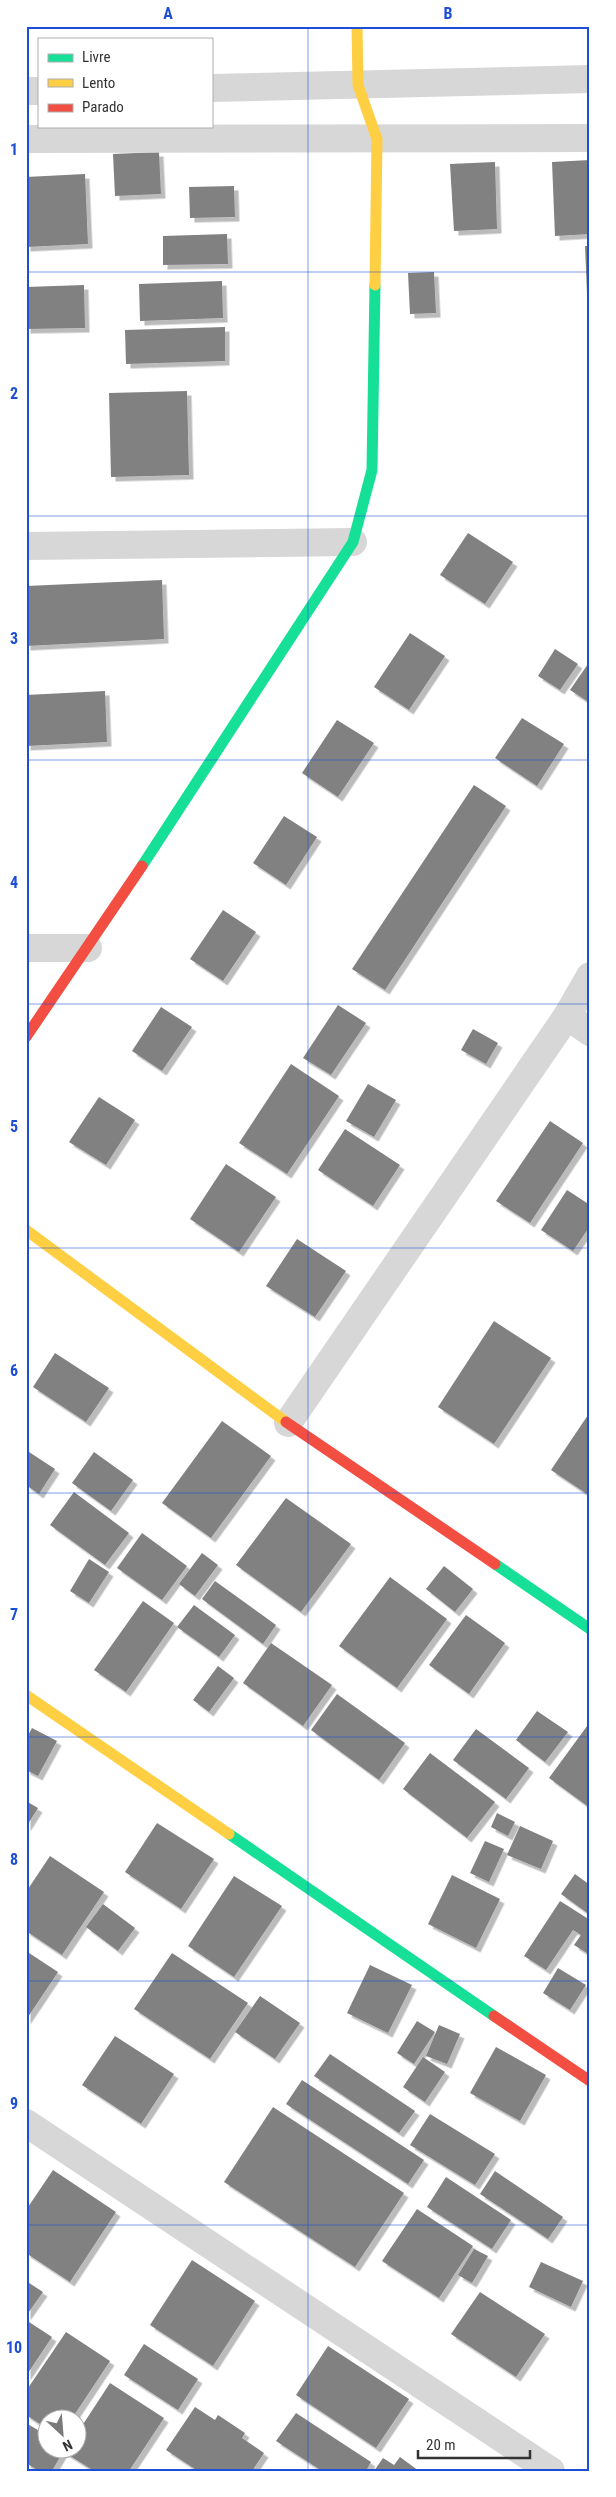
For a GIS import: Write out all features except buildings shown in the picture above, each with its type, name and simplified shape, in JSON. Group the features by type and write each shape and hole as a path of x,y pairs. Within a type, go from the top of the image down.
{"street":[{"path":"26,1037 88,948 354,542 372,470 377,139 358,85 357,26"},
{"path":"212,88 590,79"},
{"path":"26,139 590,138"},
{"path":"26,546 354,542"},
{"path":"26,948 88,948"},
{"path":"288,1423 567,1016 590,976"},
{"path":"567,1016 590,1032"},
{"path":"26,1230 288,1423 590,1629"},
{"path":"26,1695 590,2081"},
{"path":"26,2123 551,2471"}],"traffic: fast":[{"path":"142,866 353,542 372,470 375,285"},
{"path":"495,1564 590,1629"},
{"path":"229,1834 494,2016"}],"traffic: slow":[{"path":"357,26 358,85 377,139 375,285"},
{"path":"26,1230 286,1422"},
{"path":"26,1695 229,1834"}],"traffic: jam":[{"path":"26,1037 142,866"},
{"path":"286,1422 495,1564"},
{"path":"494,2016 590,2081"}]}
